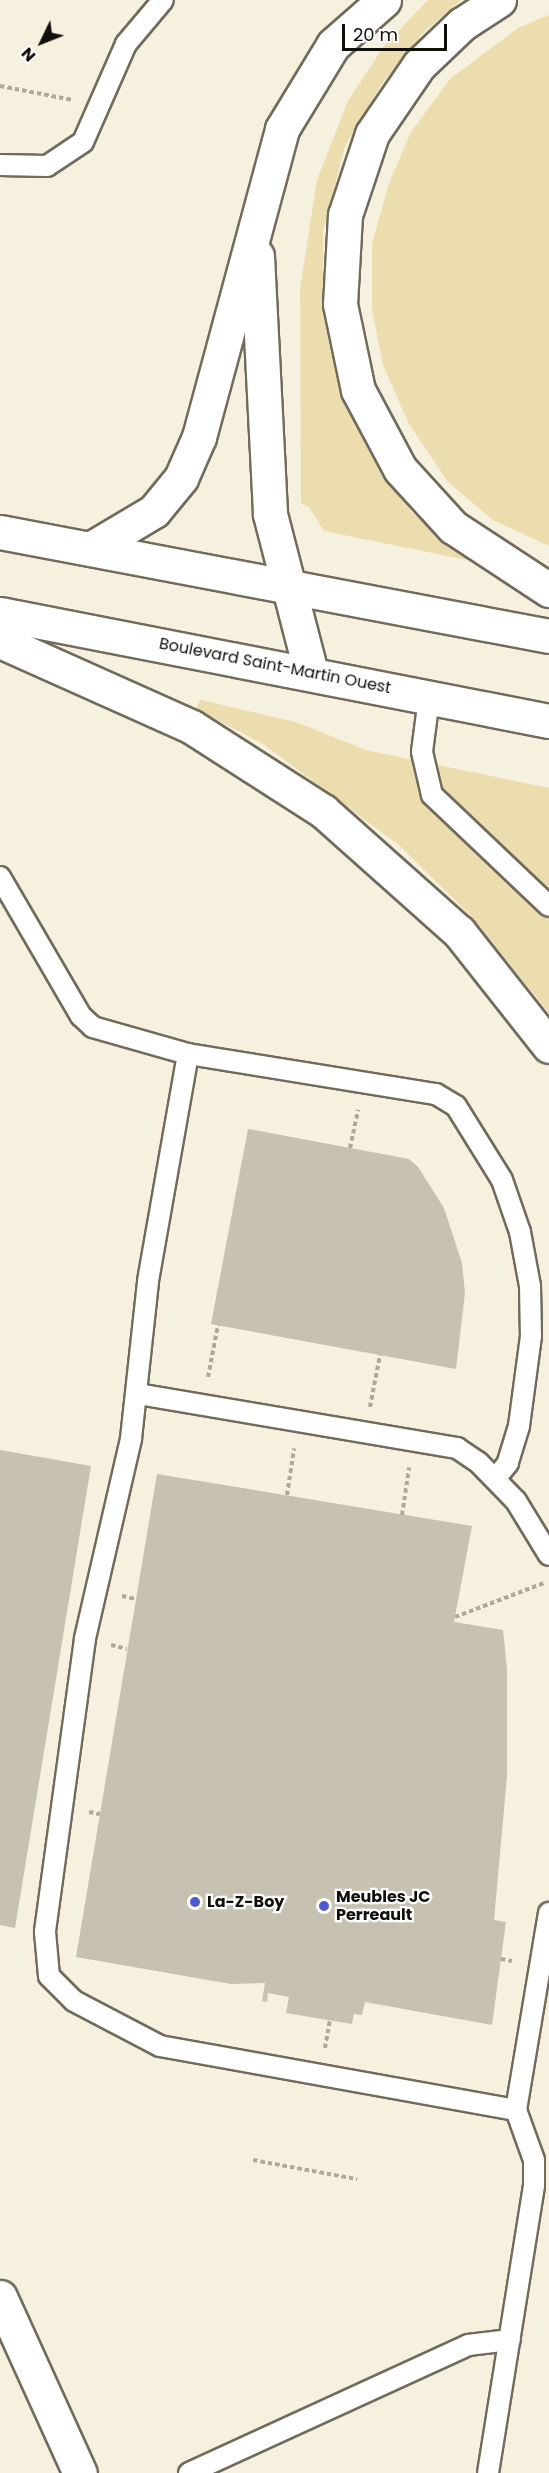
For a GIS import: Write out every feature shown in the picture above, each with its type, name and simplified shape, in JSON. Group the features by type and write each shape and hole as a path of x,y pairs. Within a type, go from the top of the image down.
{"main road":[{"path":"92,548 154,511 182,478 199,437 256,228 273,154 293,105 333,45 384,0"},
{"path":"499,0 462,24 419,64 372,134 345,215 340,304 358,390 400,470 453,527 549,590"},
{"path":"256,228 266,480 287,585 311,672"},
{"path":"0,531 549,636"},
{"name":"Boulevard Saint-Martin Ouest","path":"0,614 311,672 549,721"},
{"path":"0,641 192,727 322,811 459,932 549,1046"},
{"path":"0,2297 80,2473"}],"lane":[{"path":"0,165 47,166 83,142 126,44 163,0"},
{"path":"429,698 422,752 432,795 549,906"},
{"path":"0,877 85,1021 102,1031 155,1040 188,1054 436,1094 464,1116 513,1205 530,1286 531,1336 519,1426 508,1463 496,1478"},
{"path":"188,1054 148,1282 138,1394 83,1651 45,1932 49,1976 74,2001 160,2046 516,2110"},
{"path":"138,1394 457,1448 496,1478 549,1555"},
{"path":"488,2473 535,2171 516,2110 549,1913"},
{"path":"189,2473 468,2345 510,2340"}],"path":[{"path":"0,86 72,99"},
{"path":"350,1148 360,1100"},
{"path":"209,1371 218,1325"},
{"path":"365,1432 380,1355"},
{"path":"287,1495 289,1481"},
{"path":"402,1515 405,1500"},
{"path":"455,1617 536,1586"},
{"path":"105,1644 128,1649"},
{"path":"501,1959 518,1962"},
{"path":"324,2052 330,2020"},
{"path":"253,2160 357,2179"}],"shaded area":[{"path":"428,0 461,0 424,32 381,85 345,146 323,231 323,304 339,388 376,459 412,513 472,561 324,531 309,507 301,504 300,289 317,180 348,101 384,46"},
{"path":"549,15 549,546 493,520 448,482 409,424 383,365 372,309 372,244 389,183 411,132 451,78 518,28"},
{"path":"200,700 296,722 366,750 549,788 549,1013 470,915 400,846 263,744 196,709"}],"building":[{"path":"248,1129 409,1159 418,1167 444,1208 462,1263 465,1293 456,1369 211,1324"},
{"path":"0,1450 91,1466 15,1928 0,1925"},
{"path":"157,1474 472,1526 454,1622 503,1630 507,1669 507,1776 494,1920 506,1922 492,2025 365,2002 362,2015 354,2014 352,2024 286,2013 289,1997 268,1993 267,2002 262,2001 265,1983 231,1984 76,1957"}],"place":[{"name":"La-Z-Boy","path":"195,1902"},
{"name":"Meubles JC Perreault","path":"324,1906"}]}
